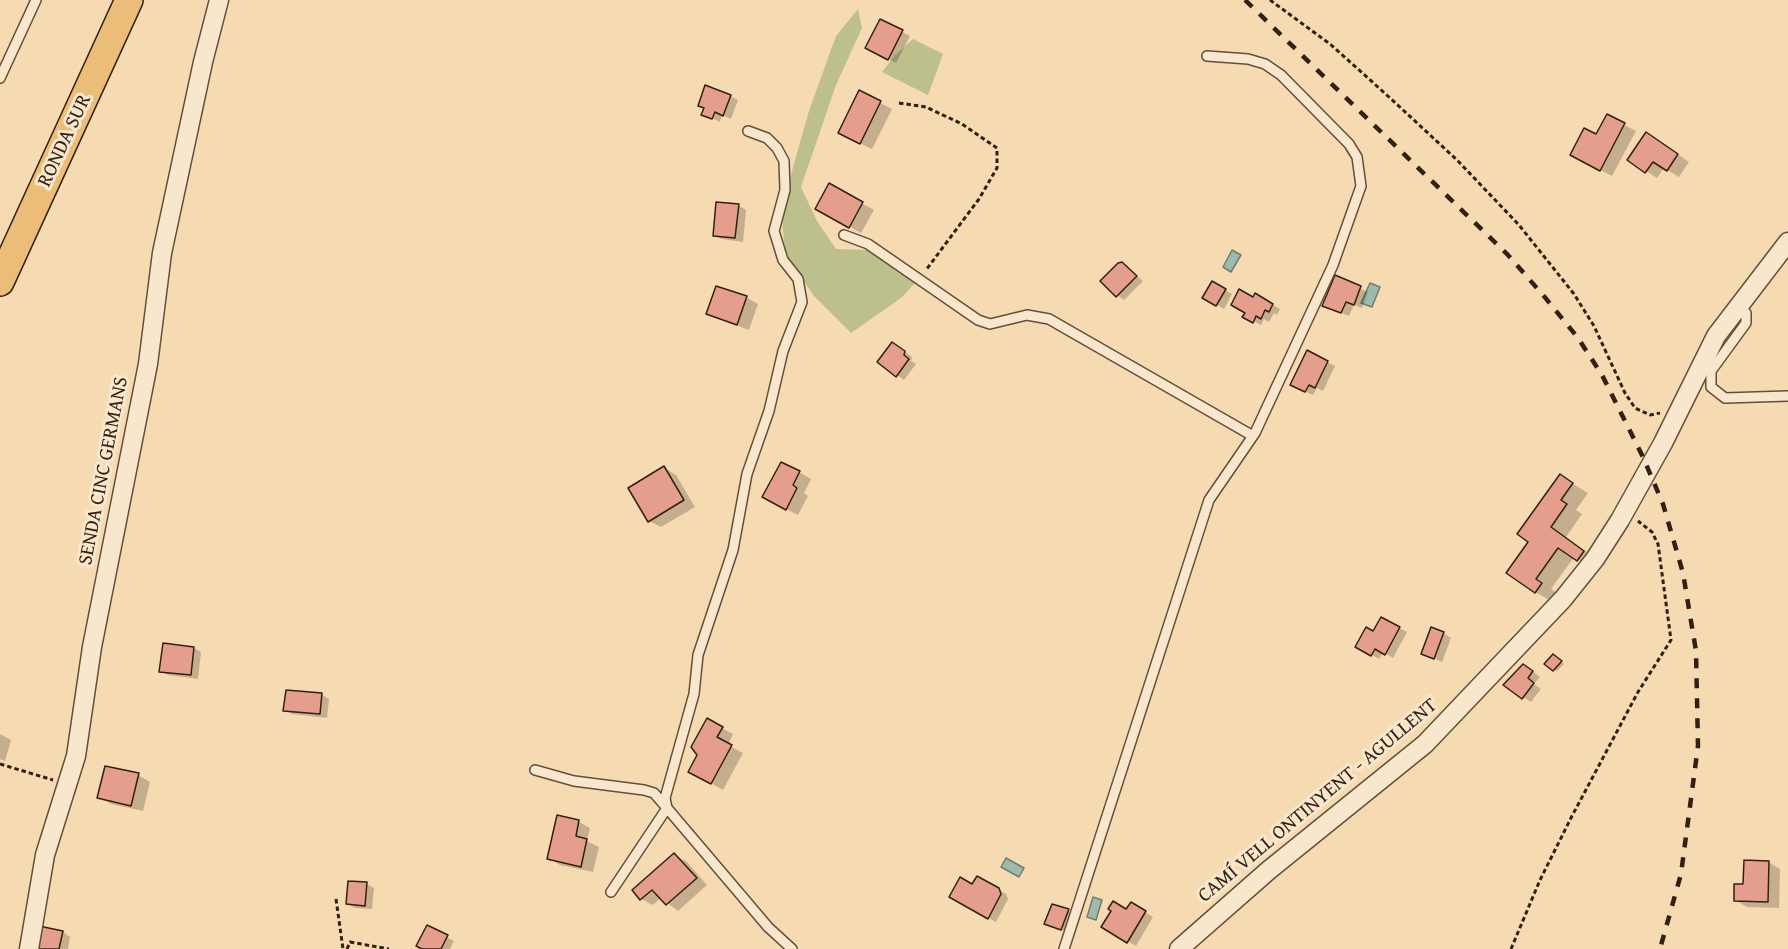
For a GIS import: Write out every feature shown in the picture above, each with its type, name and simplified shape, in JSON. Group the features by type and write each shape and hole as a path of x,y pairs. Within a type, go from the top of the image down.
{"main road":[{"name":"RONDA SUR","path":"0,282 129,0"}],"street":[{"name":"SENDA CINC GERMANS","path":"29,949 45,855 76,756 94,637 148,364 164,242 203,62 219,0"},
{"name":"CAMÍ VELL ONTINYENT - AGULLENT","path":"1179,949 1269,870 1443,727 1569,591 1622,516 1663,443 1716,336 1788,242"}],"lane":[{"path":"0,78 36,0"},
{"path":"1064,949 1209,500 1253,436 1333,265 1361,186 1357,157 1338,130 1281,75 1265,64 1207,56"},
{"path":"611,892 667,808 665,798 694,694 698,655 733,550 747,474 769,411 783,351 802,302 798,279 783,260 774,231 785,190 784,161 777,148 767,138 748,131"},
{"path":"844,235 868,244 978,320 990,324 1027,315 1049,319 1253,436"},
{"path":"1739,306 1746,313 1746,323 1711,371 1711,387 1725,398 1788,396"},
{"path":"535,770 574,781 654,793 768,927 792,949"}],"path":[{"path":"1270,0 1330,44 1448,152 1496,201 1557,270 1574,294 1594,326 1625,393 1635,408 1650,415 1657,415 1663,410"},
{"path":"899,103 926,107 962,124 997,148 997,168 986,188 925,271 929,285"},
{"path":"1510,949 1572,816 1638,692 1671,640 1662,561 1655,536 1643,524 1622,516"},
{"path":"0,764 68,786"},
{"path":"336,899 345,949"},
{"path":"345,949 350,942 389,949"}],"green space":[{"path":"858,9 862,28 836,85 801,187 817,221 836,249 867,250 915,283 901,298 851,333 814,296 785,254 782,218 793,167 809,111 836,36"},
{"path":"913,39 943,54 928,95 882,72 895,55"}],"shaded area":[{"path":"1232,250 1241,255 1231,272 1223,267"},
{"path":"1370,283 1380,287 1372,307 1361,303"},
{"path":"1006,858 1024,868 1019,877 1001,867"},
{"path":"1093,897 1102,900 1096,920 1087,917"}],"building":[{"path":"880,19 903,30 888,60 865,48"},
{"path":"705,85 731,95 723,116 715,112 712,119 701,115 704,108 698,106"},
{"path":"859,90 881,101 860,144 838,133"},
{"path":"1607,114 1625,123 1600,171 1570,155 1584,128 1596,134"},
{"path":"1646,132 1678,154 1667,171 1653,162 1645,173 1627,160"},
{"path":"829,183 863,202 849,228 815,209"},
{"path":"716,202 739,204 735,238 713,236"},
{"path":"1122,262 1137,276 1116,297 1100,281 1118,263"},
{"path":"1335,275 1361,286 1354,305 1346,302 1341,313 1322,306"},
{"path":"1212,281 1226,289 1216,306 1202,298"},
{"path":"716,286 747,296 737,325 706,314"},
{"path":"1239,289 1253,297 1255,293 1273,304 1269,312 1265,310 1261,319 1256,316 1253,323 1242,317 1245,313 1231,305"},
{"path":"892,342 905,351 904,355 909,359 896,377 877,362"},
{"path":"1307,350 1328,361 1315,388 1309,385 1305,392 1290,385"},
{"path":"781,462 800,471 793,485 797,488 786,510 762,497"},
{"path":"664,466 684,500 648,522 628,488"},
{"path":"1560,474 1573,483 1561,500 1567,504 1551,527 1584,551 1577,561 1558,548 1536,579 1542,583 1535,593 1506,573 1528,542 1517,534"},
{"path":"1381,617 1400,627 1385,655 1375,649 1371,656 1355,647 1366,627 1373,631"},
{"path":"1431,627 1444,632 1434,659 1421,654"},
{"path":"163,643 194,647 191,675 159,672"},
{"path":"1553,654 1562,661 1553,671 1544,664"},
{"path":"1523,664 1533,671 1528,678 1534,683 1522,699 1503,685"},
{"path":"286,690 322,693 320,714 283,711"},
{"path":"707,718 723,727 717,737 732,745 711,784 688,772 697,755 691,747"},
{"path":"105,766 139,773 131,806 97,798"},
{"path":"557,815 579,820 576,836 587,839 581,867 547,859"},
{"path":"674,853 697,878 666,905 652,890 640,900 632,890"},
{"path":"1744,860 1769,861 1768,902 1734,901 1734,884 1743,884"},
{"path":"977,876 999,888 1001,894 988,919 949,897 960,877 972,884"},
{"path":"348,881 367,882 365,906 346,904"},
{"path":"1113,901 1126,909 1131,902 1146,911 1127,943 1101,927 1111,911 1108,909"},
{"path":"1052,904 1069,909 1061,930 1044,924"},
{"path":"427,925 448,935 441,949 422,949 416,946"},
{"path":"39,926 63,931 59,949 34,949"}],"railway":[{"path":"1245,0 1507,254 1543,295 1578,338 1602,375 1643,457 1663,504 1683,573 1696,651 1698,746 1681,874 1660,949"}]}
